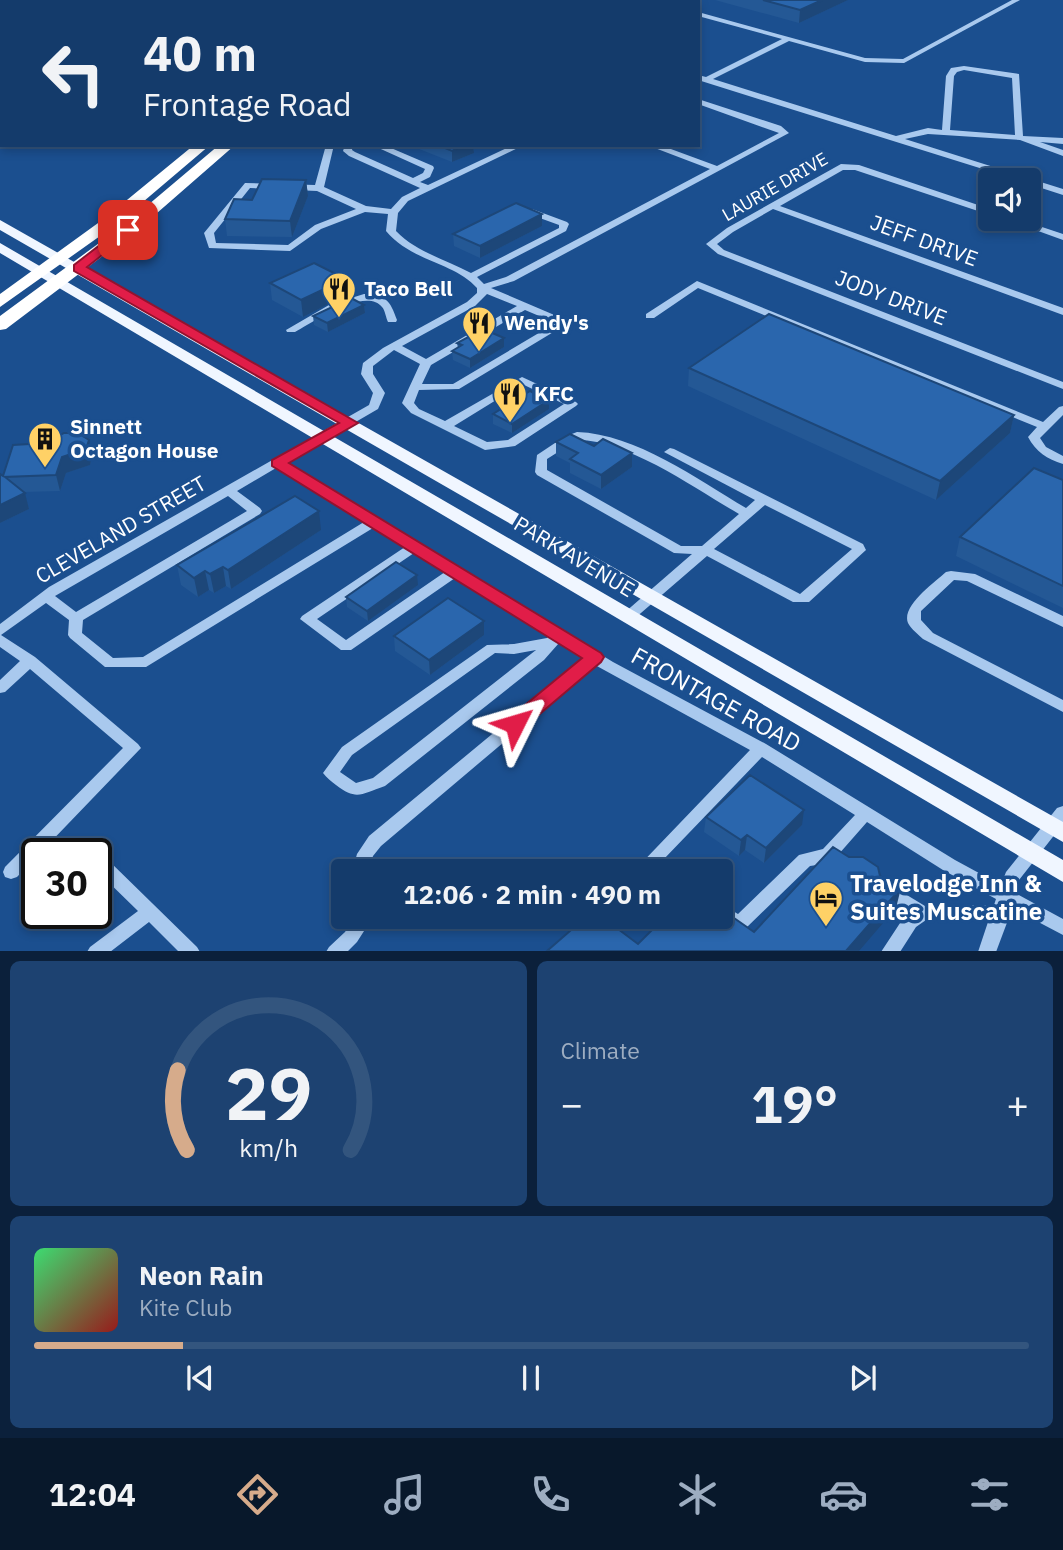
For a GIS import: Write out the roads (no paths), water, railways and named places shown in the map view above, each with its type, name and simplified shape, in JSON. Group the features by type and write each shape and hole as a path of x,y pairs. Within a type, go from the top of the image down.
{"highway":[{"path":"0,325 61,281 71,263 201,147"},
{"path":"0,302 43,272 71,263 225,147"}],"main road":[{"name":"PARK AVENUE","path":"0,224 652,597 1059,824"},
{"name":"PARK AVENUE","path":"0,247 1063,872"}],"street":[{"path":"700,16 865,61 904,61 1017,0"},
{"path":"702,79 788,39"},
{"path":"946,132 950,76 954,70 964,68 1016,76 1019,137"},
{"path":"702,79 987,168"},
{"path":"482,288 510,279 785,133 778,128 700,102"},
{"path":"896,139 920,131 1063,141"},
{"path":"1019,137 1063,153"},
{"path":"319,188 329,147"},
{"path":"348,147 347,151 352,155 427,188"},
{"path":"380,147 430,169 427,175 412,182"},
{"path":"414,387 455,387 561,325 555,318 482,288 470,277 398,241 391,231 393,212 405,200 516,147"},
{"path":"658,147 718,169"},
{"name":"LAURIE DRIVE","path":"712,241 835,169 856,167 978,208"},
{"path":"364,209 318,228 290,248 212,246 209,233 248,185 319,188 364,209 393,212"},
{"path":"1041,185 1063,192"},
{"name":"JEFF DRIVE","path":"772,206 1063,312"},
{"path":"470,277 563,229 564,224 527,210"},
{"path":"1041,230 1063,237"},
{"path":"650,316 697,284 1044,426"},
{"name":"CLEVELAND STREET","path":"0,631 45,596 374,407 379,400 379,393 368,374 367,365 394,346 471,304 482,294 482,288"},
{"path":"291,330 351,300 377,295 386,302 392,320"},
{"path":"445,426 522,380 572,404 511,443 485,446 445,426 415,411 408,403 426,363 525,306"},
{"path":"394,346 426,363"},
{"path":"1063,409 1034,437 1048,454 1063,460"},
{"path":"670,452 858,547 859,550 801,600 706,550 679,550 541,472 541,458 576,436 600,436 631,449 748,514"},
{"name":"FRONTAGE ROAD","path":"277,463 456,571 553,639 594,657 761,748 866,813 1003,904 1063,928"},
{"path":"76,618 256,511 228,491"},
{"path":"629,616 764,499"},
{"path":"76,618 75,635 110,663 146,662 373,522"},
{"path":"415,546 307,619 346,647 456,571"},
{"path":"1063,622 970,577 951,575 914,610 914,621 928,636 1063,707"},
{"path":"45,596 76,618"},
{"path":"553,639 539,656 379,782 354,790 331,773 347,751 492,648 514,649 553,639"},
{"path":"0,640 30,661 133,748 12,872"},
{"path":"364,859 375,841 594,657"},
{"path":"661,859 761,748"},
{"path":"733,920 739,925 805,860 828,855 866,813"},
{"path":"987,951 1012,877 1030,852 1059,824"},
{"path":"828,855 846,866"},
{"path":"112,875 191,951"},
{"path":"883,889 923,913 910,922 890,951"},
{"path":"335,951 356,929"}],"lane":[{"name":"JODY DRIVE","path":"712,241 712,247 721,252 1063,386"},
{"path":"0,688 30,661"},
{"path":"923,913 1003,904"},
{"path":"96,951 150,911"}],"place":[{"name":"Taco Bell","path":"339,319"},
{"name":"Wendy's","path":"479,353"},
{"name":"KFC","path":"510,424"},
{"name":"Sinnett Octagon House","path":"45,469"},
{"name":"Travelodge Inn & Suites Muscatine","path":"826,928"}]}
